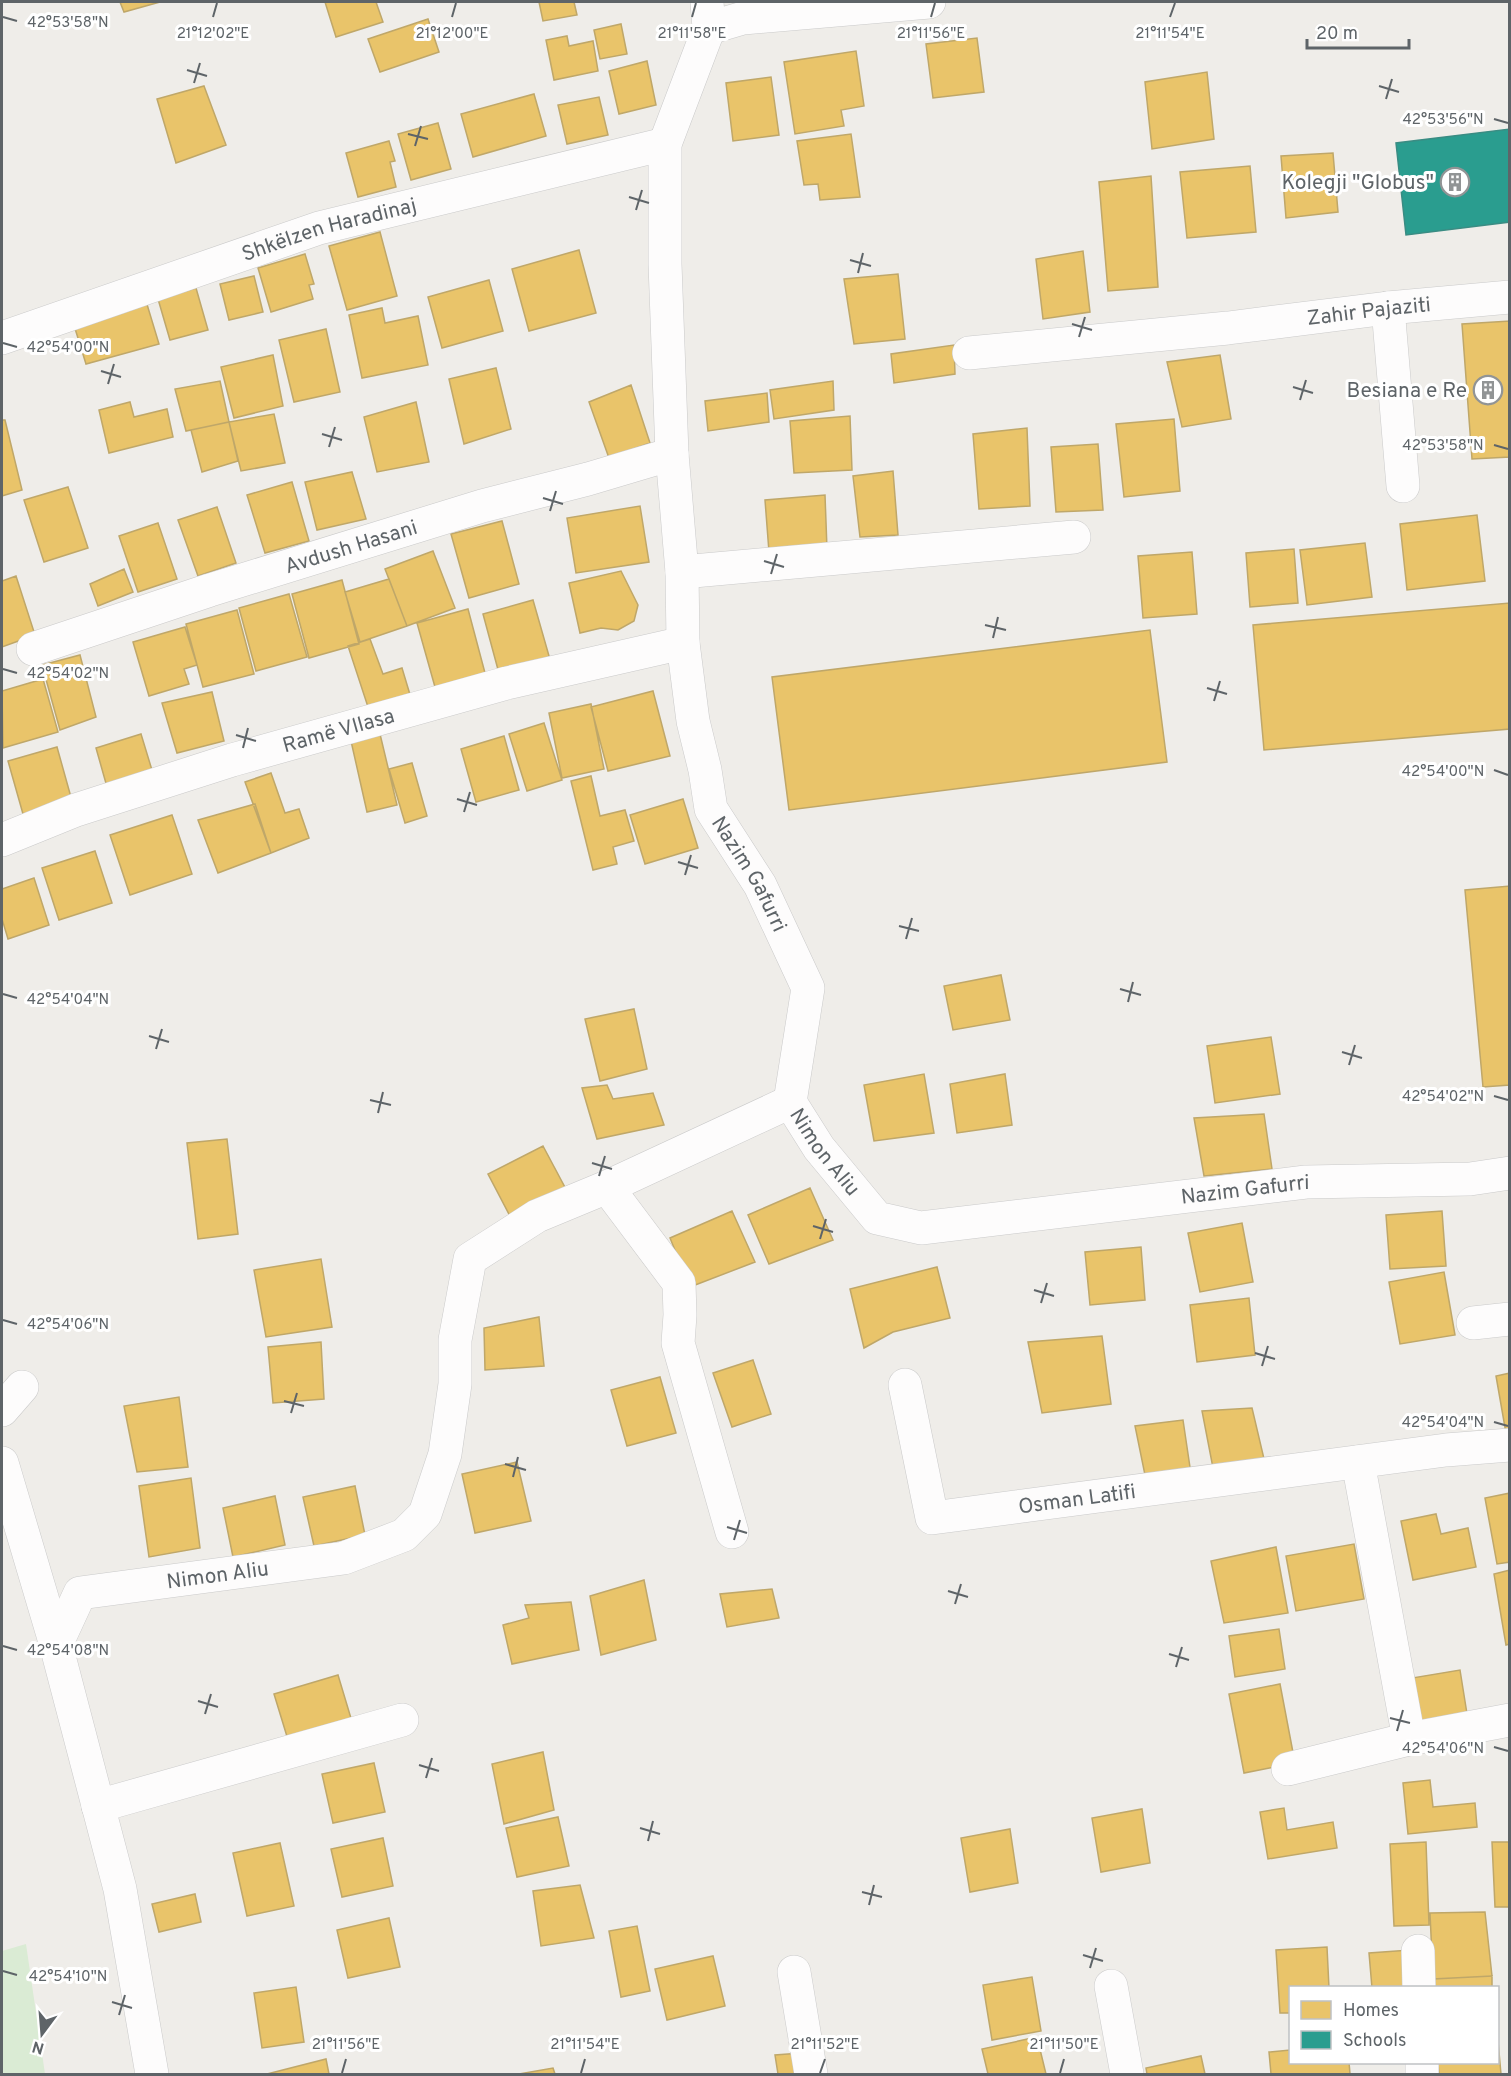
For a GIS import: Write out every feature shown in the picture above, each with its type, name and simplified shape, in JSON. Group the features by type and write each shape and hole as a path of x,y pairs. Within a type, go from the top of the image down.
{"street":[{"path":"665,144 708,15 743,18 929,2"},
{"name":"Shkëlzen Haradinaj","path":"2,338 319,228 665,144"},
{"name":"Nazim Gafurri","path":"665,144 665,264 672,454 682,572 683,643 693,721 705,770 711,809 760,885 808,987 790,1102"},
{"name":"Zahir Pajaziti","path":"969,352 1228,328 1388,308 1509,297"},
{"path":"1388,308 1403,486"},
{"name":"Avdush Hasani","path":"33,649 199,594 482,506 672,454"},
{"path":"682,572 1074,537"},
{"name":"Ramë Vllasa","path":"2,840 76,810 232,760 507,683 683,643"},
{"name":"Nimon Aliu","path":"56,1645 80,1593 344,1558 404,1535 426,1515 445,1454 455,1384 455,1340 470,1259 537,1216 607,1187 790,1102 819,1148 877,1218 921,1228 982,1221"},
{"name":"Nazim Gafurri","path":"982,1221 1306,1182 1470,1179 1509,1173"},
{"path":"607,1187 679,1284 678,1343 732,1532"},
{"path":"1473,1323 1509,1320"},
{"name":"Osman Latifi","path":"905,1385 932,1518 1446,1450 1509,1445"},
{"path":"1358,1462 1409,1739"},
{"path":"2,1463 56,1645 120,1889 152,2074"},
{"path":"98,1806 402,1720"},
{"path":"1287,1769 1409,1739 1509,1720"},
{"path":"1418,1952 1419,1986"},
{"path":"794,1972 811,2074"},
{"path":"1111,1986 1127,2074"}],"green space":[{"path":"26,1944 45,2074 2,2074 2,1951"}],"building: Homes":[{"path":"120,2 160,2 124,12"},
{"path":"325,2 376,2 383,22 336,37"},
{"path":"539,2 574,2 577,15 543,21"},
{"path":"428,19 439,52 380,72 368,39"},
{"path":"621,24 627,54 600,59 594,30"},
{"path":"567,36 569,46 593,41 598,71 554,80 546,40"},
{"path":"977,38 984,92 933,98 926,44"},
{"path":"856,51 864,106 841,110 844,126 795,134 784,62"},
{"path":"647,61 656,105 619,114 609,71"},
{"path":"1207,72 1214,139 1152,149 1145,82"},
{"path":"771,77 779,135 733,141 726,83"},
{"path":"204,86 226,145 176,163 157,99"},
{"path":"534,94 546,136 473,157 461,114"},
{"path":"599,97 608,135 567,144 558,105"},
{"path":"438,123 451,169 411,180 398,134"},
{"path":"851,134 860,197 820,200 818,184 804,185 797,141"},
{"path":"389,141 395,161 390,162 396,187 358,197 346,153"},
{"path":"1333,153 1338,212 1286,218 1281,156"},
{"path":"1250,166 1256,232 1187,238 1180,172"},
{"path":"1151,176 1158,287 1108,291 1099,182"},
{"path":"380,232 397,296 347,310 329,246"},
{"path":"579,250 596,313 529,331 512,269"},
{"path":"1083,251 1090,312 1043,319 1036,259"},
{"path":"305,254 314,284 309,285 313,299 271,312 258,268"},
{"path":"898,274 905,339 854,344 844,279"},
{"path":"254,276 263,312 229,320 220,284"},
{"path":"489,280 503,331 442,348 428,297"},
{"path":"196,288 208,330 170,340 158,299"},
{"path":"146,301 159,344 86,364 73,322"},
{"path":"382,308 385,323 418,316 428,365 362,378 349,315"},
{"name":"Besiana e Re","path":"1510,321 1510,457 1472,459 1462,324"},
{"path":"326,329 340,392 294,402 279,340"},
{"path":"954,345 955,374 894,383 891,354"},
{"path":"273,355 283,406 234,418 221,367"},
{"path":"1220,355 1231,419 1182,427 1167,362"},
{"path":"496,368 511,429 464,444 449,379"},
{"path":"220,381 229,422 186,431 175,389"},
{"path":"833,381 834,410 774,419 770,390"},
{"path":"631,385 650,443 609,458 589,402"},
{"path":"767,393 769,422 708,431 705,401"},
{"path":"130,402 134,417 167,409 173,437 109,453 99,410"},
{"path":"416,402 429,462 377,472 364,417"},
{"path":"274,414 285,463 241,471 229,422"},
{"path":"850,416 852,470 794,473 790,421"},
{"path":"1174,419 1180,491 1124,497 1116,424"},
{"path":"2,420 5,420 22,490 2,496"},
{"path":"229,422 238,461 202,472 191,430"},
{"path":"1027,428 1030,506 979,509 973,434"},
{"path":"1098,444 1103,510 1056,512 1051,447"},
{"path":"893,471 898,535 860,537 853,476"},
{"path":"352,472 366,519 317,530 305,482"},
{"path":"292,482 309,541 265,553 247,495"},
{"path":"68,487 88,548 44,562 24,500"},
{"path":"825,495 827,549 769,552 765,500"},
{"path":"640,506 649,562 576,573 567,518"},
{"path":"217,507 236,563 198,576 178,520"},
{"path":"1477,515 1485,581 1407,590 1400,524"},
{"path":"502,521 519,584 469,598 451,534"},
{"path":"158,523 177,579 138,592 119,536"},
{"path":"1365,543 1372,597 1307,605 1300,550"},
{"path":"1294,549 1298,603 1250,607 1246,553"},
{"path":"433,551 455,608 407,626 385,569"},
{"path":"1192,552 1197,614 1143,618 1138,556"},
{"path":"124,569 133,592 98,606 90,584"},
{"path":"621,571 638,605 634,621 618,630 601,628 580,633 569,583"},
{"path":"16,576 35,635 2,647 2,581"},
{"path":"389,579 407,626 360,642 345,592"},
{"path":"342,580 359,644 309,658 292,594"},
{"path":"289,594 307,657 256,671 239,608"},
{"path":"533,600 551,663 500,677 483,614"},
{"path":"1510,603 1510,729 1264,750 1253,625"},
{"path":"468,609 485,673 435,687 417,623"},
{"path":"237,610 254,674 203,687 186,624"},
{"path":"185,627 197,665 184,669 189,684 149,696 133,642"},
{"path":"1150,630 1167,762 789,810 772,677"},
{"path":"370,639 383,674 402,668 411,698 368,707 348,646"},
{"path":"80,655 96,717 60,730 42,665"},
{"path":"43,679 58,732 3,748 2,691"},
{"path":"653,691 670,756 608,771 591,707"},
{"path":"212,692 224,741 177,753 162,703"},
{"path":"591,704 604,769 562,778 549,713"},
{"path":"544,723 562,780 527,791 509,734"},
{"path":"141,734 155,780 109,794 96,748"},
{"path":"380,734 397,805 367,812 351,741"},
{"path":"504,736 519,790 476,802 461,749"},
{"path":"57,747 74,808 25,821 8,761"},
{"path":"412,763 427,816 405,823 389,769"},
{"path":"271,773 285,813 299,809 309,838 271,853 245,782"},
{"path":"591,776 600,816 625,810 634,841 613,847 617,864 593,870 571,781"},
{"path":"683,799 698,848 645,864 630,815"},
{"path":"255,804 271,853 218,873 198,820"},
{"path":"172,815 192,874 130,895 110,835"},
{"path":"95,851 112,903 59,920 42,868"},
{"path":"34,878 49,925 8,939 2,919 2,889"},
{"path":"1510,886 1510,1085 1483,1087 1465,890"},
{"path":"1001,975 1010,1020 953,1030 944,986"},
{"path":"634,1009 647,1069 600,1081 585,1019"},
{"path":"1271,1037 1280,1094 1215,1103 1207,1046"},
{"path":"924,1074 934,1133 874,1141 864,1085"},
{"path":"1005,1074 1012,1125 957,1133 950,1084"},
{"path":"607,1085 613,1099 653,1093 664,1125 597,1139 582,1088"},
{"path":"1264,1114 1272,1169 1204,1176 1194,1118"},
{"path":"227,1139 238,1234 198,1239 187,1143"},
{"path":"543,1146 568,1193 513,1222 488,1174"},
{"path":"810,1188 833,1240 769,1264 748,1215"},
{"path":"732,1211 755,1262 690,1287 670,1238"},
{"path":"1442,1211 1446,1266 1390,1269 1386,1215"},
{"path":"1242,1223 1253,1282 1200,1292 1188,1233"},
{"path":"1141,1247 1145,1300 1090,1305 1085,1252"},
{"path":"321,1259 332,1327 266,1337 254,1270"},
{"path":"937,1267 950,1318 893,1332 864,1348 850,1289"},
{"path":"1444,1272 1455,1335 1400,1344 1389,1282"},
{"path":"1249,1298 1255,1355 1197,1362 1190,1305"},
{"path":"539,1317 544,1366 485,1370 484,1328"},
{"path":"1102,1336 1111,1404 1042,1413 1028,1342"},
{"path":"321,1342 324,1399 273,1403 268,1347"},
{"path":"753,1360 771,1414 732,1427 713,1373"},
{"path":"1510,1373 1510,1438 1507,1439 1496,1376"},
{"path":"660,1377 676,1433 627,1446 611,1390"},
{"path":"179,1397 188,1467 137,1472 124,1406"},
{"path":"1252,1408 1265,1463 1213,1468 1202,1411"},
{"path":"1183,1420 1191,1474 1146,1480 1135,1426"},
{"path":"517,1462 531,1521 475,1533 462,1474"},
{"path":"191,1478 200,1548 149,1557 139,1486"},
{"path":"355,1486 365,1535 314,1546 303,1497"},
{"path":"1510,1493 1510,1562 1497,1564 1485,1498"},
{"path":"275,1496 285,1545 233,1557 223,1508"},
{"path":"1436,1514 1441,1534 1468,1528 1476,1567 1413,1580 1401,1521"},
{"path":"1354,1544 1364,1599 1296,1611 1286,1556"},
{"path":"1276,1547 1288,1613 1224,1623 1211,1561"},
{"path":"1510,1570 1510,1644 1506,1645 1494,1574"},
{"path":"644,1580 656,1640 601,1655 590,1596"},
{"path":"772,1589 779,1618 727,1627 720,1594"},
{"path":"571,1602 579,1650 512,1664 503,1625 529,1618 525,1605"},
{"path":"1279,1629 1285,1669 1235,1677 1229,1636"},
{"path":"1460,1670 1468,1720 1420,1727 1412,1678"},
{"path":"338,1675 353,1725 289,1743 274,1694"},
{"path":"1280,1684 1295,1763 1244,1773 1229,1694"},
{"path":"543,1752 554,1810 504,1824 492,1764"},
{"path":"374,1763 385,1812 333,1823 322,1774"},
{"path":"1430,1780 1433,1807 1475,1803 1477,1827 1408,1834 1403,1783"},
{"path":"1284,1808 1287,1830 1333,1822 1337,1848 1268,1859 1260,1812"},
{"path":"1142,1809 1150,1863 1101,1872 1092,1818"},
{"path":"558,1817 569,1866 517,1877 506,1828"},
{"path":"1010,1829 1018,1883 970,1892 961,1838"},
{"path":"383,1838 393,1886 342,1897 331,1849"},
{"path":"1426,1842 1429,1925 1394,1926 1390,1844"},
{"path":"1492,1842 1510,1842 1510,1907 1495,1907"},
{"path":"280,1843 294,1906 247,1916 233,1853"},
{"path":"580,1885 594,1938 541,1946 533,1891"},
{"path":"195,1894 201,1922 159,1932 152,1904"},
{"path":"1485,1912 1492,1976 1433,1979 1430,1913"},
{"path":"389,1918 400,1967 348,1978 337,1930"},
{"path":"637,1926 650,1991 621,1997 609,1931"},
{"path":"1327,1947 1329,1986 1289,1986 1289,2013 1280,2013 1276,1950"},
{"path":"1410,1950 1413,1986 1372,1986 1369,1953"},
{"path":"713,1956 725,2006 667,2020 655,1969"},
{"path":"1492,1976 1492,1986 1433,1986 1433,1979"},
{"path":"1032,1977 1041,2031 992,2040 983,1985"},
{"path":"296,1987 304,2042 262,2048 254,1993"},
{"path":"1037,2037 1046,2074 988,2074 982,2049"},
{"path":"1289,2050 1289,2064 1349,2064 1350,2074 1271,2074 1269,2052"},
{"path":"1499,2052 1501,2074 1439,2074 1438,2064 1499,2064"},
{"path":"801,2053 803,2074 778,2074 775,2055"},
{"path":"1201,2056 1205,2074 1147,2074 1146,2068"},
{"path":"326,2059 329,2074 267,2074"},
{"path":"553,2068 555,2074 519,2074"}],"building: Schools":[{"name":"Kolegji \"Globus\"","path":"1510,129 1510,222 1406,235 1396,143"}],"place":[{"name":"Kolegji \"Globus\"","path":"1455,182"},
{"name":"Besiana e Re","path":"1488,390"}]}
